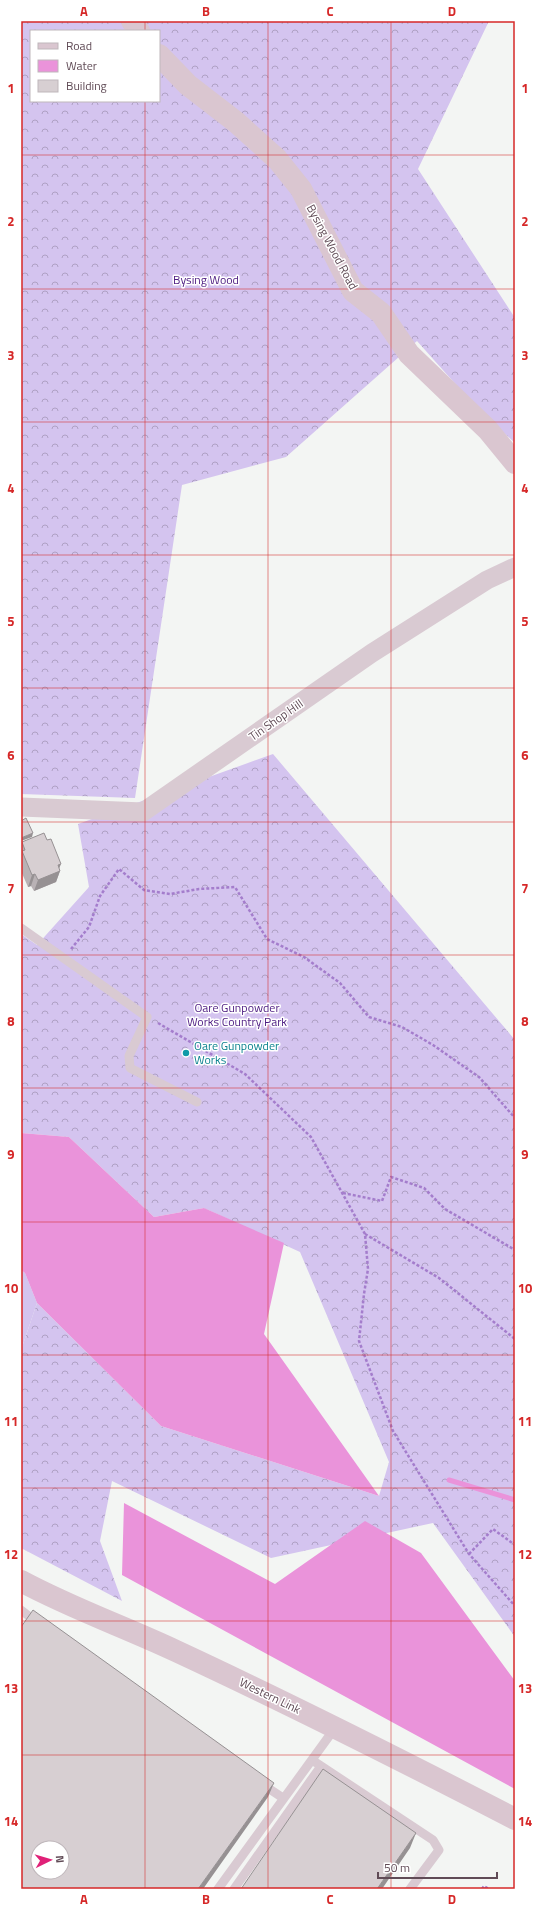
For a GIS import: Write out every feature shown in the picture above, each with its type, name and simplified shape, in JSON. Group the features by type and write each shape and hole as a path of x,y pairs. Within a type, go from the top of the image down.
{"street":[{"path":"132,21 138,30"},
{"name":"Bysing Wood Road","path":"160,56 188,85 236,122 276,159 301,188 353,290 381,313 409,354 488,430 515,463"},
{"name":"Tin Shop Hill","path":"21,807 143,812 372,653 487,580 515,567"},
{"name":"Western Link","path":"21,1581 43,1593 174,1650 335,1728 515,1819"}],"lane":[{"path":"21,928 147,1017 129,1056 130,1068 197,1102"},
{"path":"21,1610 46,1630"},
{"path":"218,1889 335,1728"},
{"path":"312,1760 433,1840 439,1850 410,1889"},
{"path":"234,1889 321,1766"},
{"path":"257,1781 283,1798"}],"path":[{"path":"64,958 89,927 100,896 119,869 144,890 170,894 199,889 235,887 267,939 304,957 334,979 369,1017 402,1027 433,1044 479,1077 515,1118"},
{"path":"147,1017 246,1074 311,1137 365,1234 368,1269 359,1341 393,1431 469,1554 515,1606"},
{"path":"342,1193 382,1201 391,1177 424,1188 444,1209 515,1250"},
{"path":"365,1234 439,1278 515,1339"},
{"path":"469,1554 494,1529 515,1545"},
{"path":"482,1889 484,1886 489,1889"}],"green space":[{"name":"Bysing Wood","path":"21,21 489,21 418,169 515,318 515,443 476,407 417,341 286,457 182,485 135,798 21,794"},
{"name":"Oare Gunpowder Works Country Park","path":"273,754 515,1040 515,1637 433,1523 271,1558 112,1481 100,1541 122,1601 21,1548 21,1350 37,1303 161,1426 379,1496 389,1462 300,1252 204,1208 154,1217 69,1137 21,1133 21,934 37,945 89,887 78,824"},
{"path":"21,1270 25,1273 37,1303 21,1350"}],"water":[{"path":"21,1133 69,1137 154,1217 204,1208 284,1243 264,1334 379,1496 161,1426 37,1303 25,1273 21,1270"},
{"path":"124,1503 275,1584 365,1521 421,1553 515,1681 515,1789 122,1575"}],"building":[{"path":"26,818 33,833 21,838 21,821"},
{"path":"44,833 47,840 51,839 61,864 58,865 60,871 38,880 35,874 32,875 22,851 25,850 22,842"},
{"path":"33,1610 274,1783 198,1889 21,1889 21,1627"},
{"path":"323,1769 416,1833 377,1889 241,1889"}],"waterway":[{"path":"449,1480 515,1500"}],"place":[{"name":"Oare Gunpowder Works","path":"186,1053"}]}
